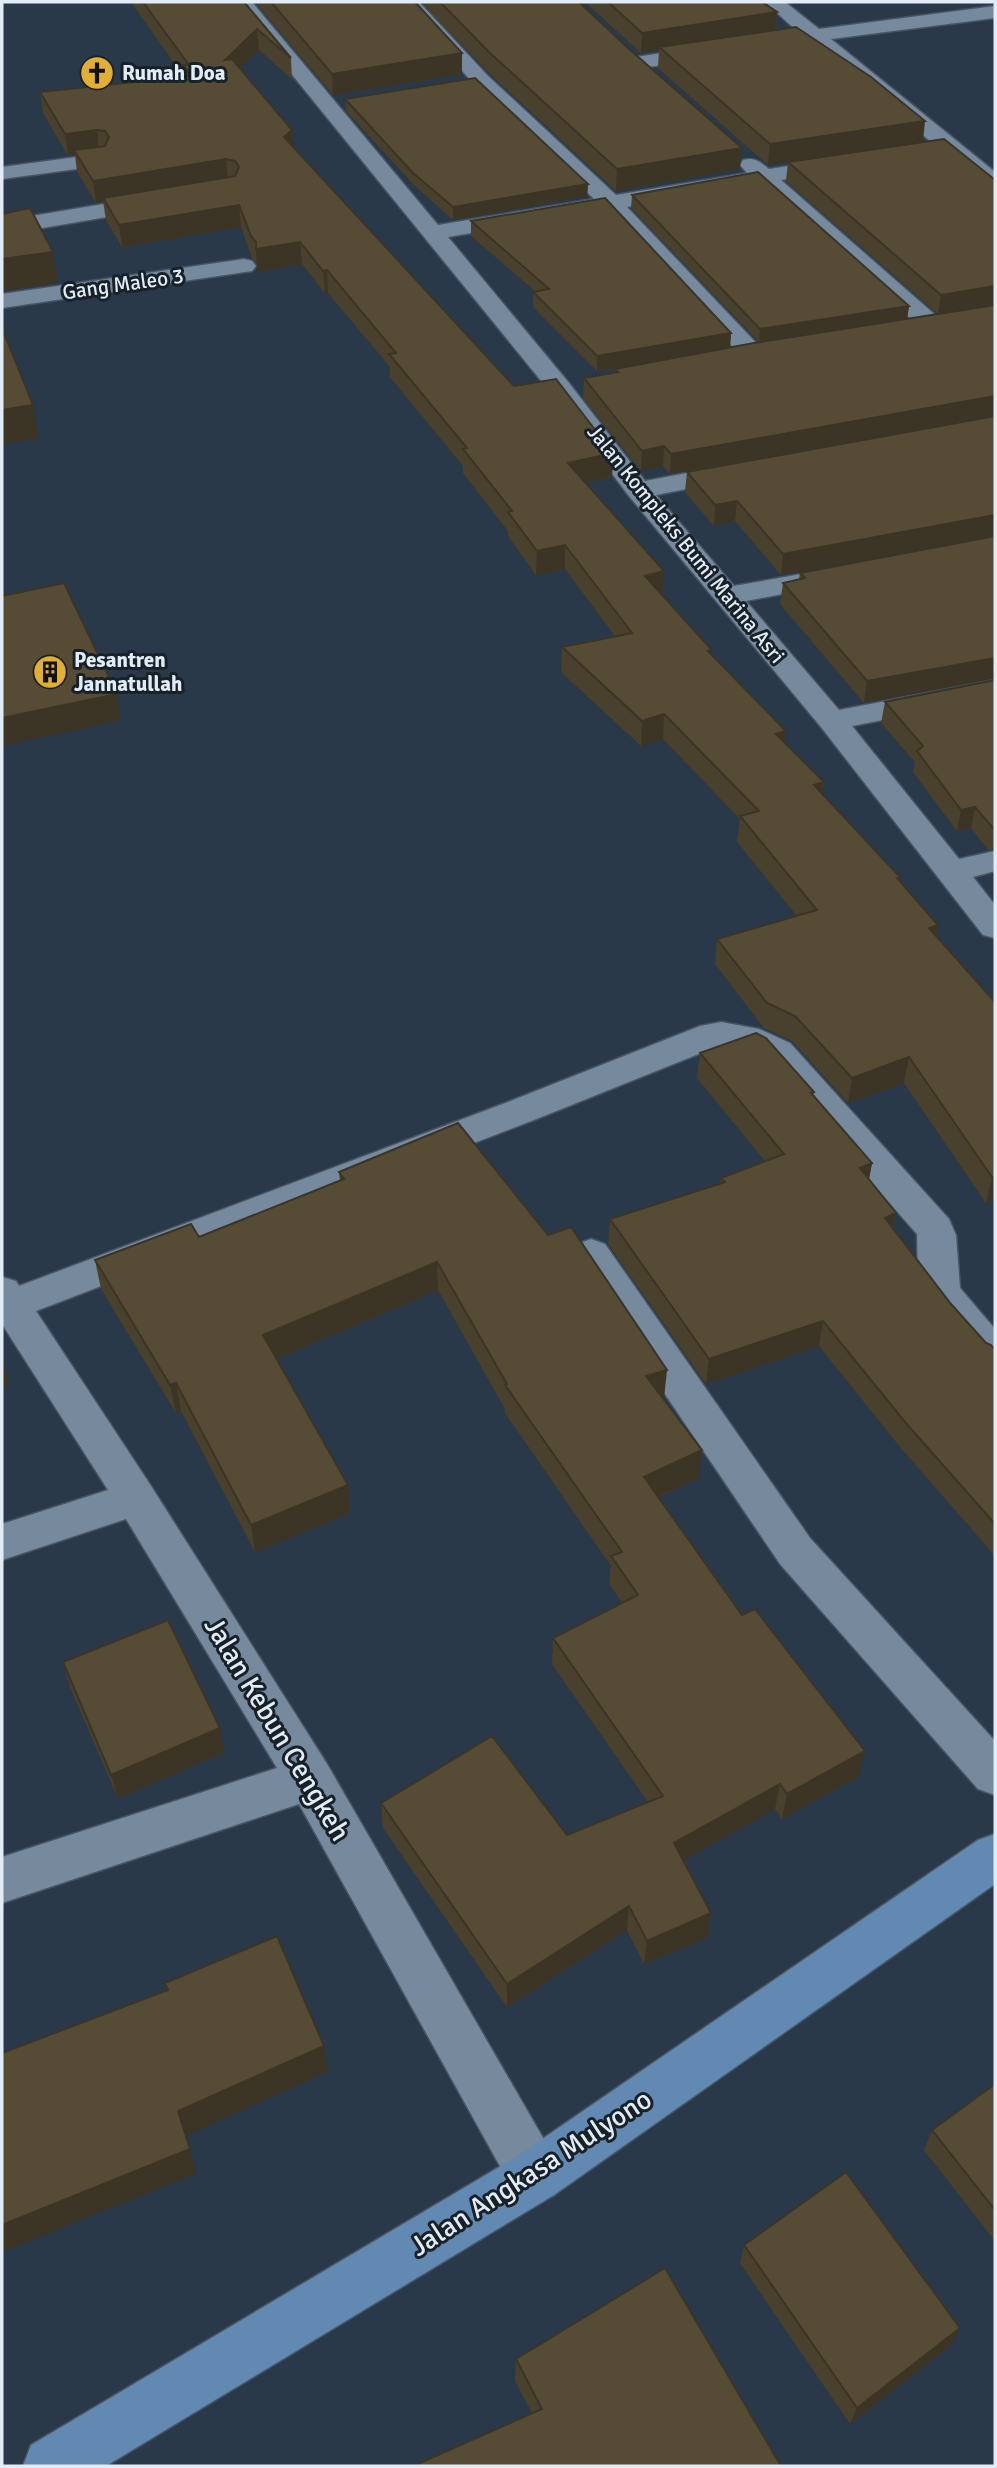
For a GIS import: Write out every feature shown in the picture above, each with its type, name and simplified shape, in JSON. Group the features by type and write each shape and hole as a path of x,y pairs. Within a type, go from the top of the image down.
{"main road":[{"name":"Jalan Angkasa Mulyono","path":"52,2466 535,2176 995,1856"}],"street":[{"name":"Jalan Kompleks Bumi Marina Asri","path":"242,2 340,103 431,233 560,388 638,490 832,721 995,927"},
{"path":"409,2 481,80 609,201 752,353"},
{"path":"774,2 995,183"},
{"path":"636,63 815,35 995,12"},
{"path":"616,45 655,80"},
{"path":"456,84 481,80"},
{"path":"925,151 951,147"},
{"path":"734,149 932,325"},
{"path":"2,173 99,160"},
{"path":"431,233 857,161"},
{"path":"2,228 175,199"},
{"name":"Gang Maleo 3","path":"2,301 244,266"},
{"path":"907,329 958,321"},
{"path":"724,358 778,349"},
{"path":"560,388 588,383"},
{"path":"638,490 762,467"},
{"path":"727,596 861,571"},
{"path":"832,721 995,689"},
{"path":"950,872 995,861"},
{"path":"6,1298 526,1109 712,1035 729,1033 751,1038 777,1052 935,1229 939,1242 937,1274 941,1290 995,1355"},
{"path":"591,1254 795,1551 995,1774"},
{"name":"Jalan Kebun Cengkeh","path":"6,1298 136,1498 310,1779 535,2176"},
{"path":"2,1542 136,1498"},
{"path":"2,1880 310,1779"}],"building":[{"path":"143,2 244,2 291,58 257,29 225,60 232,59 292,130 284,137 514,386 556,379 613,453 568,463 664,571 645,576 712,650 708,651 786,731 776,734 824,782 814,785 900,877 897,878 938,925 929,928 995,1002 995,1177 992,1177 909,1057 852,1078 795,1016 767,1003 717,939 817,910 740,816 759,811 664,714 642,721 562,647 632,633 565,545 537,551 508,512 512,511 463,449 467,448 389,354 396,353 327,270 323,271 300,242 256,249 256,242 239,205 119,225 103,198 235,176 239,167 235,161 226,159 93,181 74,150 105,146 109,137 105,131 97,130 65,134 40,92 191,76 183,65 189,65"},
{"path":"271,2 415,2 462,53 332,74"},
{"path":"440,2 579,2 742,148 617,169 490,53"},
{"path":"608,2 762,2 777,12 642,33"},
{"path":"796,27 871,77 925,121 770,144 659,47"},
{"path":"475,78 588,184 453,207 413,173 345,99"},
{"path":"944,139 995,180 995,286 941,295 788,162"},
{"path":"758,172 909,306 760,329 632,195"},
{"path":"605,198 731,333 597,356 533,292 549,289 471,221"},
{"path":"30,208 53,252 2,259 2,214"},
{"path":"995,305 995,396 671,454 664,446 642,451 584,378 618,372 615,369 754,343"},
{"path":"2,328 33,405 2,410"},
{"path":"995,416 995,515 783,554 737,501 715,505 687,472"},
{"path":"995,536 995,658 867,681 783,583 805,578 800,573"},
{"name":"Pesantren Jannatullah","path":"64,583 117,694 2,718 2,596"},
{"path":"995,680 993,828 975,807 961,810 917,751 923,746 885,702"},
{"path":"756,1033 766,1038 872,1163 860,1168 896,1213 885,1218 951,1304 995,1350 995,1524 905,1422 823,1321 709,1359 610,1219 725,1182 721,1178 784,1154 700,1053"},
{"path":"458,1123 548,1235 571,1227 667,1370 646,1376 702,1450 644,1477 742,1615 755,1609 865,1751 787,1794 780,1784 674,1843 711,1913 647,1941 629,1906 507,1984 381,1803 492,1736 567,1835 663,1796 553,1638 638,1595 611,1556 622,1552 505,1385 507,1384 437,1262 263,1335 348,1485 251,1525 176,1383 170,1385 95,1260 191,1224 199,1237 344,1179 339,1172"},
{"path":"168,1620 220,1728 111,1775 63,1662"},
{"path":"277,1936 324,2046 178,2111 190,2149 2,2225 2,2053 168,1990 165,1983"},
{"path":"995,2084 995,2210 932,2130"},
{"path":"846,2172 960,2328 857,2408 744,2245"},
{"path":"665,2268 781,2466 413,2466 542,2409 516,2359"}],"place":[{"name":"Rumah Doa","path":"97,73"},
{"name":"Pesantren Jannatullah","path":"50,672"}]}
